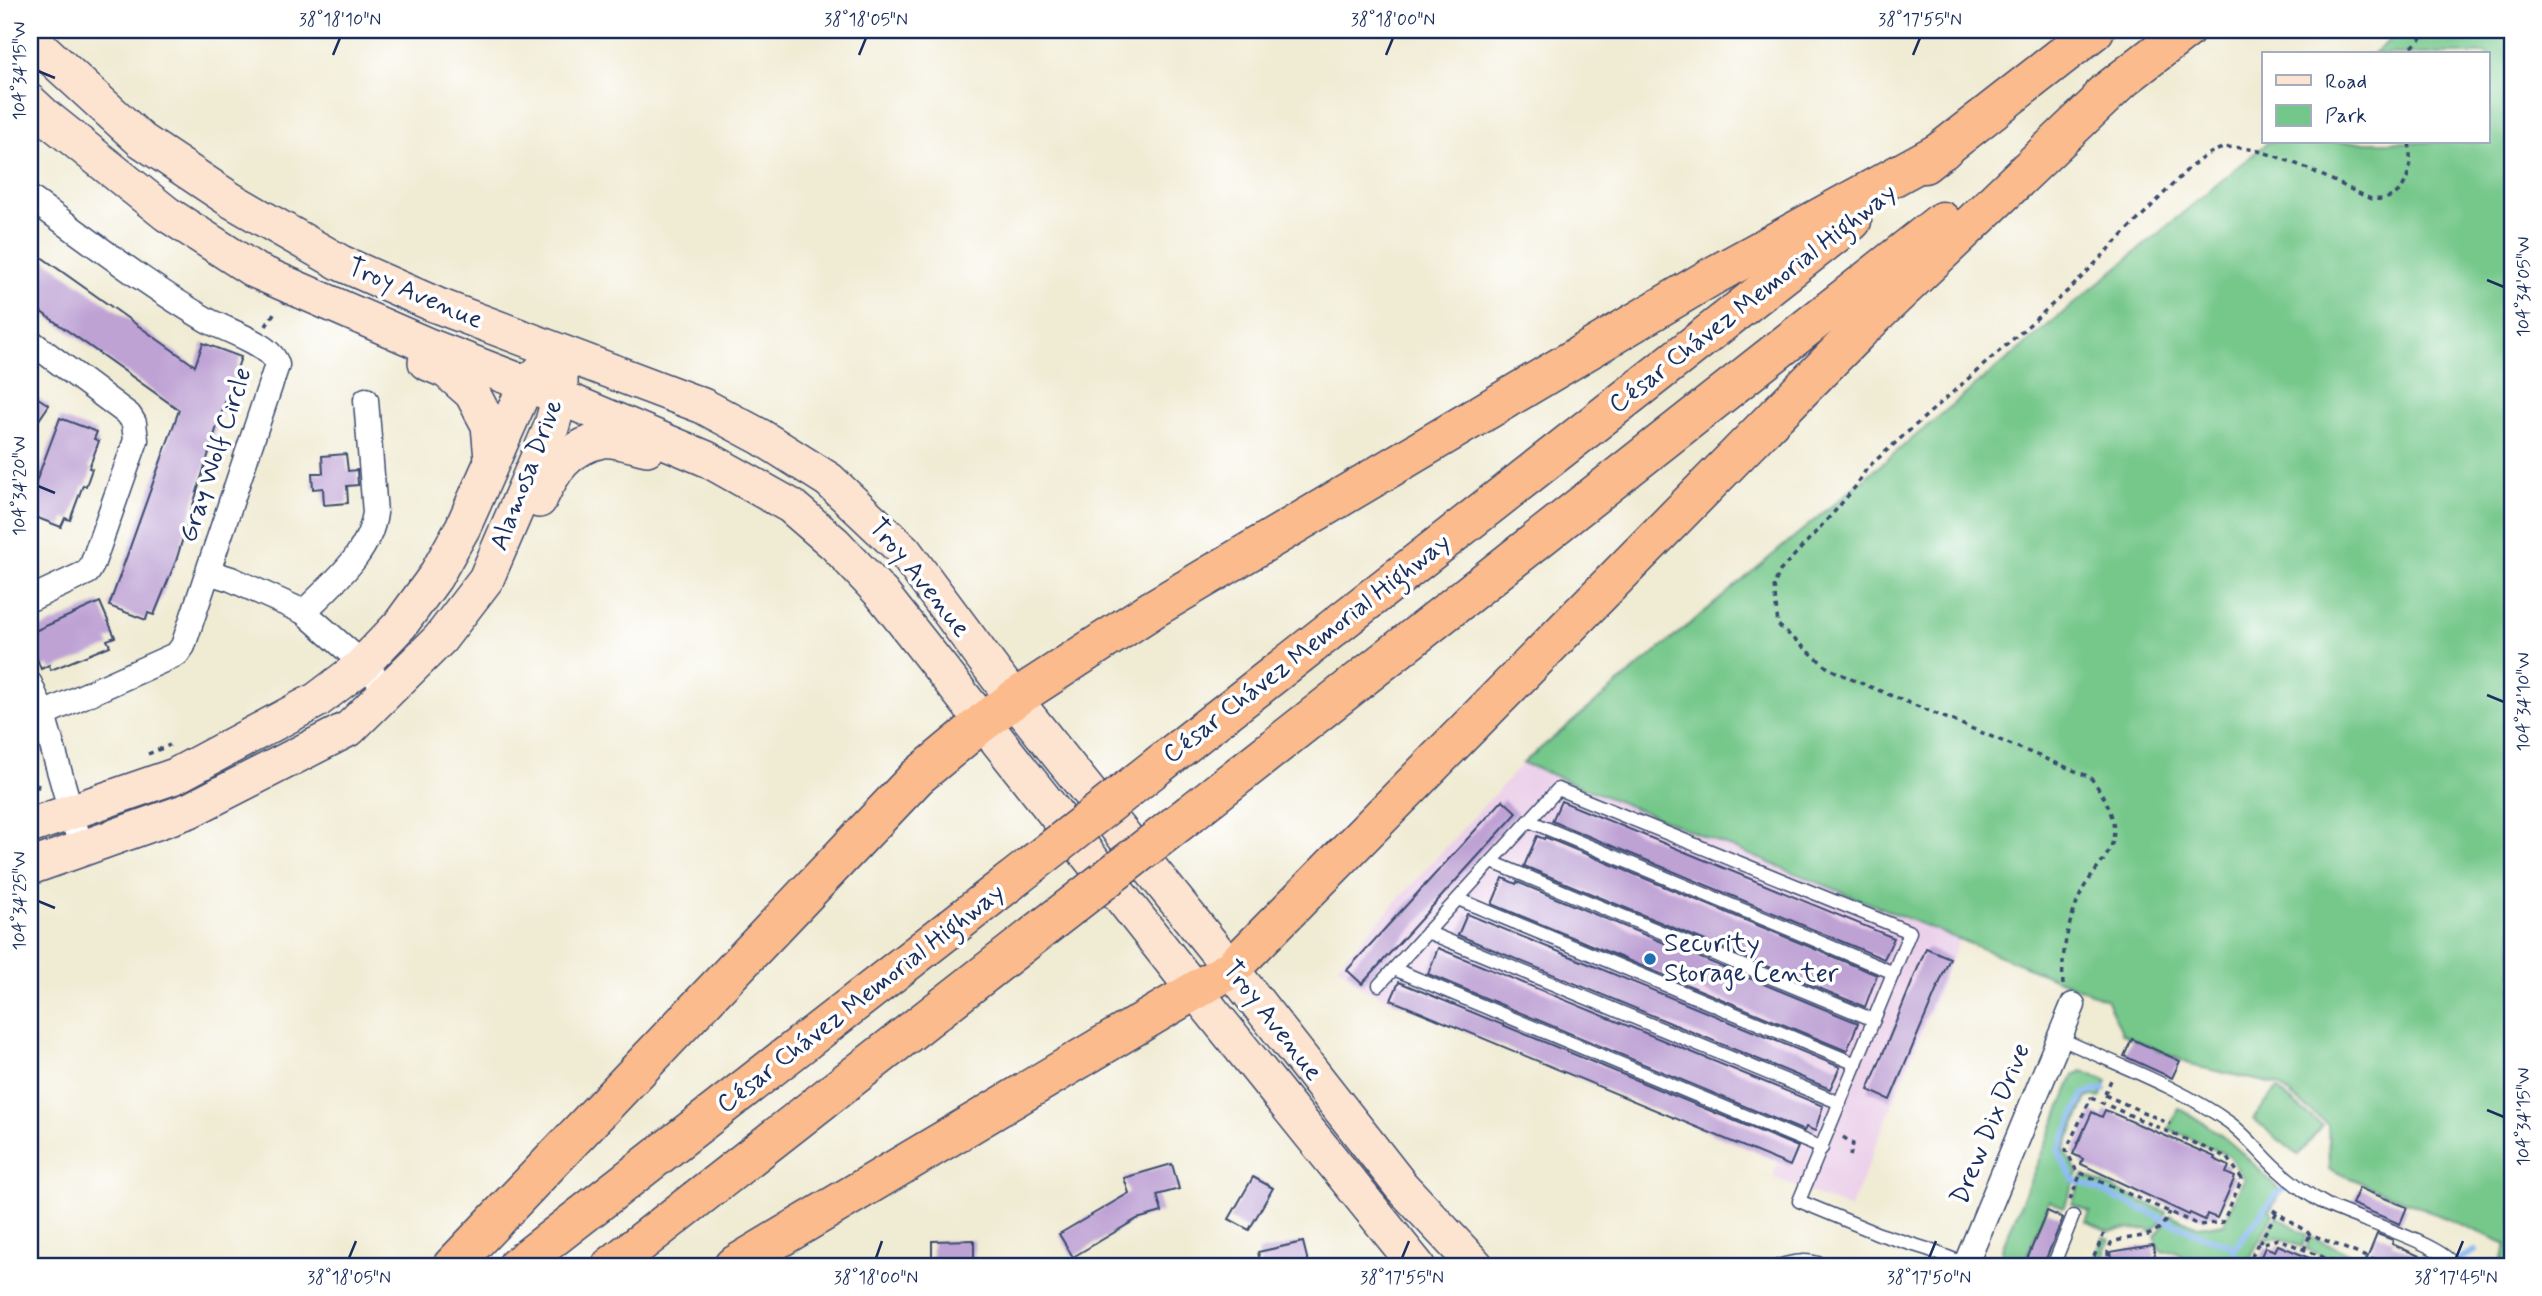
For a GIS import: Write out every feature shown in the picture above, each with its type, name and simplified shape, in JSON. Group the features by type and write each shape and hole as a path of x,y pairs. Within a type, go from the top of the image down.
{"highway":[{"name":"César Chávez Memorial Highway","path":"517,1266 2095,30"},
{"path":"611,1266 2186,30"},
{"path":"733,1266 1231,969 1859,331 2123,79"},
{"path":"452,1266 917,777 1014,699 1165,602 1711,277 1943,150"}],"main road":[{"name":"Troy Avenue","path":"30,38 141,140 231,200 341,263 436,305 703,406 761,437 829,480 904,551 1014,699 1401,1186 1476,1266"},
{"name":"Troy Avenue","path":"30,102 167,214 254,270 426,345 561,397 707,459 791,506 835,544 882,594 1196,992 1417,1266"},
{"path":"254,270 358,335 447,370 472,393 489,425 492,459"},
{"name":"Alamosa Drive","path":"30,826 175,776 317,700 363,664 400,625 435,577 463,527 526,385 560,353"},
{"name":"Alamosa Drive","path":"30,867 190,810 350,728 440,639 486,579 551,428 561,397 560,353"},
{"path":"486,579 505,574 551,473 569,455 604,440 707,459"}],"street":[{"name":"Gray Wolf Circle","path":"30,198 173,299 209,321 265,349 275,358 277,365 183,646 177,654 36,717"},
{"path":"30,341 130,415 136,440 88,572 30,599"},
{"path":"304,612 352,561 366,544 373,529 375,513 366,400"},
{"path":"208,572 232,579 304,612 388,690"},
{"path":"30,684 36,717 58,766 81,848"},
{"name":"Drew Dix Drive","path":"1965,1265 2073,1005"}],"lane":[{"path":"1379,985 1558,789 1910,932 1799,1201 1965,1265"},
{"path":"1529,821 1894,973"},
{"path":"1492,862 1874,1020"},
{"path":"1458,899 1856,1064"},
{"path":"1427,932 1840,1102"},
{"path":"1394,969 1822,1148"},
{"path":"2059,1038 2203,1105 2232,1125 2302,1190 2351,1216 2434,1248 2449,1258 2454,1266"},
{"path":"2053,1266 2074,1216"},
{"path":"1777,1266 1812,1260 1826,1266"}],"path":[{"path":"2407,52 2429,30"},
{"path":"2073,1005 2064,990 2064,944 2083,888 2110,850 2113,829 2109,806 2101,790 2090,777 1828,668 1778,625 1774,585 1780,571 1835,512 1867,468 2072,287 2204,156 2221,149 2244,147 2269,154 2380,200 2393,197 2409,176 2412,159 2409,144"},
{"path":"262,332 276,310"},
{"path":"140,757 178,742"},
{"path":"30,794 37,791 38,776 58,766"},
{"path":"2102,1101 2111,1080"},
{"path":"2105,1095 2170,1124"},
{"path":"2095,1098 2228,1158 2242,1180 2223,1222 2199,1225 2080,1175 2066,1150 2089,1100 2095,1098"},
{"path":"1829,1131 1850,1140 1853,1147 1850,1156"},
{"path":"2076,1184 2080,1175"},
{"path":"2248,1266 2275,1211 2310,1234 2380,1265 2388,1266"},
{"path":"2109,1266 2108,1252 2111,1243 2153,1234 2164,1223 2168,1214"},
{"path":"2090,1266 2105,1231"},
{"path":"2304,1250 2310,1234"},
{"path":"2258,1245 2278,1239 2345,1266"}],"shaded area":[{"path":"1523,763 1959,940 1850,1209 1773,1177 1778,1161 1362,988 1338,965"}],"green space":[{"path":"2402,30 2512,30 2512,1266 2499,1266 2507,1244 2329,1169 2328,1125 2278,1085 2194,1066 2123,1034 2106,999 1523,763 2266,144 2490,144 2490,52 2375,52"},
{"path":"2082,1071 2107,1081 2100,1098 2087,1098 2064,1150 2078,1173 2064,1207 2049,1201 2026,1259 2034,1263 2033,1266 2013,1266 2003,1261 2002,1249 2074,1075"},
{"path":"2277,1089 2322,1126 2298,1155 2253,1119"},
{"path":"2178,1108 2220,1135 2278,1189 2280,1194 2270,1210 2273,1214 2246,1266 2205,1266 2204,1258 2185,1259 2176,1251 2163,1252 2159,1248 2155,1237 2171,1215 2198,1227 2224,1223 2244,1179 2229,1156 2169,1129"},
{"path":"2083,1175 2166,1212 2163,1220 2151,1232 2147,1229 2109,1232 2086,1221 2090,1212 2072,1204"},
{"path":"2277,1216 2307,1235 2302,1247 2277,1237 2263,1241"},
{"path":"2103,1237 2110,1240 2105,1249 2105,1266 2092,1266"},
{"path":"2310,1237 2378,1265 2350,1266 2306,1249"}],"building":[{"path":"30,249 195,366 203,343 241,357 176,561 154,615 148,613 146,620 109,606 179,410 30,304"},
{"path":"30,393 49,405 30,433"},
{"path":"60,418 97,432 94,439 99,441 89,468 92,469 86,486 83,485 70,520 65,518 61,527 30,515 30,498"},
{"path":"346,454 348,471 357,470 358,485 347,486 348,503 324,505 323,488 313,489 312,473 323,473 322,456"},
{"path":"100,602 115,637 107,640 110,646 51,670 49,665 41,669 30,642 30,633"},
{"path":"1503,800 1517,813 1362,984 1347,970"},
{"path":"1561,801 1894,938 1884,959 1552,821"},
{"path":"1537,836 1544,839 1545,837 1877,975 1865,1007 1524,866"},
{"path":"1503,878 1858,1023 1847,1051 1492,904"},
{"path":"1467,914 1840,1067 1830,1089 1458,935"},
{"path":"1438,948 1823,1106 1815,1131 1806,1127 1804,1131 1428,974"},
{"path":"1926,948 1950,958 1890,1100 1868,1090"},
{"path":"1399,982 1798,1147 1790,1166 1391,1000"},
{"path":"2132,1039 2180,1061 2172,1078 2124,1056"},
{"path":"2105,1110 2215,1157 2214,1159 2229,1166 2226,1173 2235,1177 2217,1218 2207,1214 2205,1220 2190,1213 2189,1215 2081,1164 2083,1159 2073,1154 2092,1112 2102,1117"},
{"path":"1172,1164 1179,1189 1157,1195 1162,1212 1137,1219 1073,1257 1059,1234 1129,1193 1124,1178"},
{"path":"1253,1177 1273,1188 1249,1230 1229,1219"},
{"path":"2359,1188 2407,1207 2400,1224 2352,1204"},
{"path":"2047,1211 2063,1218 2043,1266 2027,1259"},
{"path":"2377,1234 2393,1240 2392,1244 2442,1266 2364,1266"},
{"path":"974,1240 974,1266 932,1266 932,1241"},
{"path":"1303,1242 1309,1266 1261,1266 1258,1252"},
{"path":"2153,1245 2156,1266 2112,1266 2110,1252"},
{"path":"2278,1245 2328,1266 2257,1266 2265,1247 2275,1251"}],"waterway":[{"path":"2104,1089 2084,1094 2058,1152 2073,1179 2198,1234 2235,1247 2276,1195 2290,1184 2294,1186"},
{"path":"2232,1266 2235,1247"},
{"path":"2458,1260 2475,1251"}],"place":[{"name":"Security Storage Center","path":"1650,959"}]}
